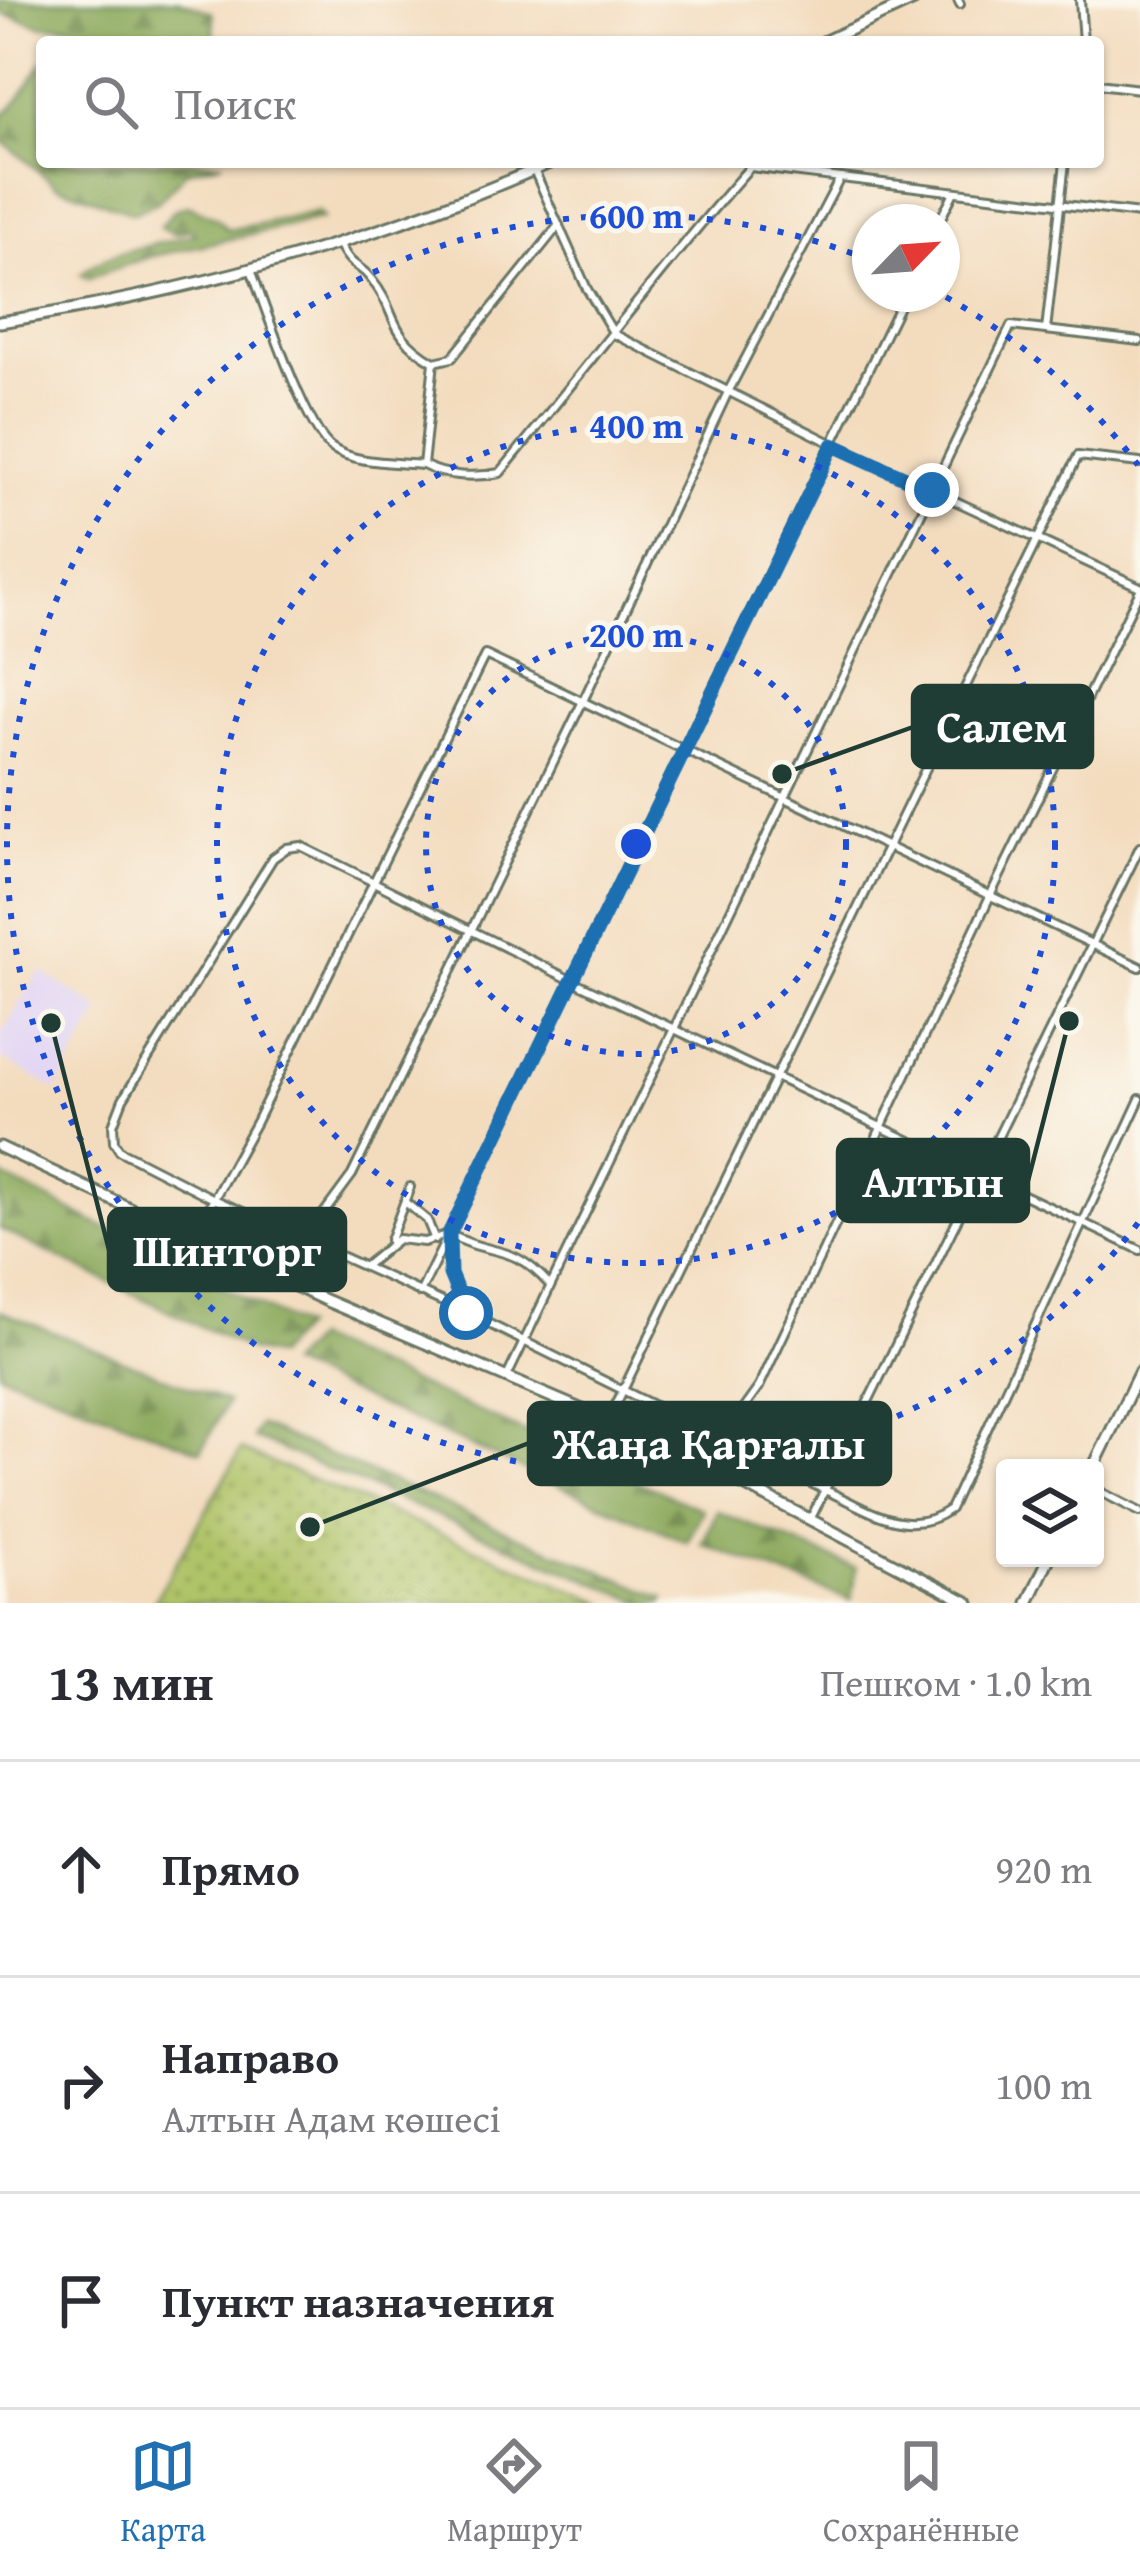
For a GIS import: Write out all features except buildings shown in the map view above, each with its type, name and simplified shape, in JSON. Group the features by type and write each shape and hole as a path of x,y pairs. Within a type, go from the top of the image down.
{"main road":[{"path":"836,36 914,0"},
{"path":"0,322 251,272 483,194 538,168"},
{"path":"0,1147 290,1284 608,1420 811,1518 969,1603"},
{"path":"1097,1459 1139,1375"},
{"path":"1028,1603 1045,1567"}],"street":[{"path":"1080,0 1083,36"},
{"path":"1104,84 1140,89"},
{"path":"251,272 299,396 331,448 358,457 423,465 438,473 500,473 674,253 749,168"},
{"path":"758,168 1140,214"},
{"path":"1046,330 1064,168"},
{"path":"534,170 586,289 614,334 833,445 1140,588 758,1387 702,1466"},
{"path":"290,1284 321,1217 352,1175 728,392 840,178"},
{"path":"948,204 954,192"},
{"path":"340,245 351,266 370,277 398,332 434,362 452,358 560,223"},
{"path":"420,1293 896,312"},
{"path":"506,1379 1011,326 1140,341"},
{"path":"423,465 434,362"},
{"path":"608,1420 1078,456 1140,463"},
{"path":"191,1239 256,1122 485,655 1140,967"},
{"path":"1140,1099 1082,1222 950,1509 935,1520 907,1526 466,1313 214,1199 120,1151 113,1131 123,1099 273,858 286,848 301,846 573,981 778,1076 879,1128 1082,1222 1140,1250"},
{"path":"811,1518 1140,847"},
{"path":"389,1244 410,1187"},
{"path":"405,1202 427,1220 435,1240"},
{"path":"365,1266 398,1239 435,1240 449,1234"},
{"path":"449,1234 470,1246 510,1252 527,1261 549,1284"},
{"path":"449,1234 450,1274 466,1313"},
{"path":"1104,1494 1140,1512"}],"shaded area":[{"path":"40,971 102,1010 56,1090 0,1057 0,1036"}],"green space":[{"path":"0,0 178,0 213,13 215,36 86,36 68,25 42,26 0,13"},
{"path":"36,72 36,168 199,168 187,171 158,202 133,213 55,185 0,139 1,116 15,105"},
{"path":"187,205 217,218 228,230 318,212 323,218 149,257 88,278 81,274 120,253 195,234 191,229 175,234 160,227 174,210"},
{"path":"0,1175 302,1327 275,1356 251,1351 0,1229"},
{"path":"0,1311 227,1402 201,1451 0,1373"},
{"path":"313,1339 703,1510 687,1542 288,1365"},
{"path":"259,1425 665,1598 662,1603 643,1603 253,1438"},
{"path":"241,1450 605,1603 153,1603"},
{"path":"717,1511 856,1568 851,1600 702,1544"}],"place":[{"name":"Салем","path":"782,774"},
{"name":"Алтын","path":"1069,1021"},
{"name":"Шинторг","path":"51,1023"},
{"name":"Жаңа Қарғалы","path":"310,1527"}],"route":[{"path":"466,1313 450,1274 449,1234 833,445 932,490"}]}
